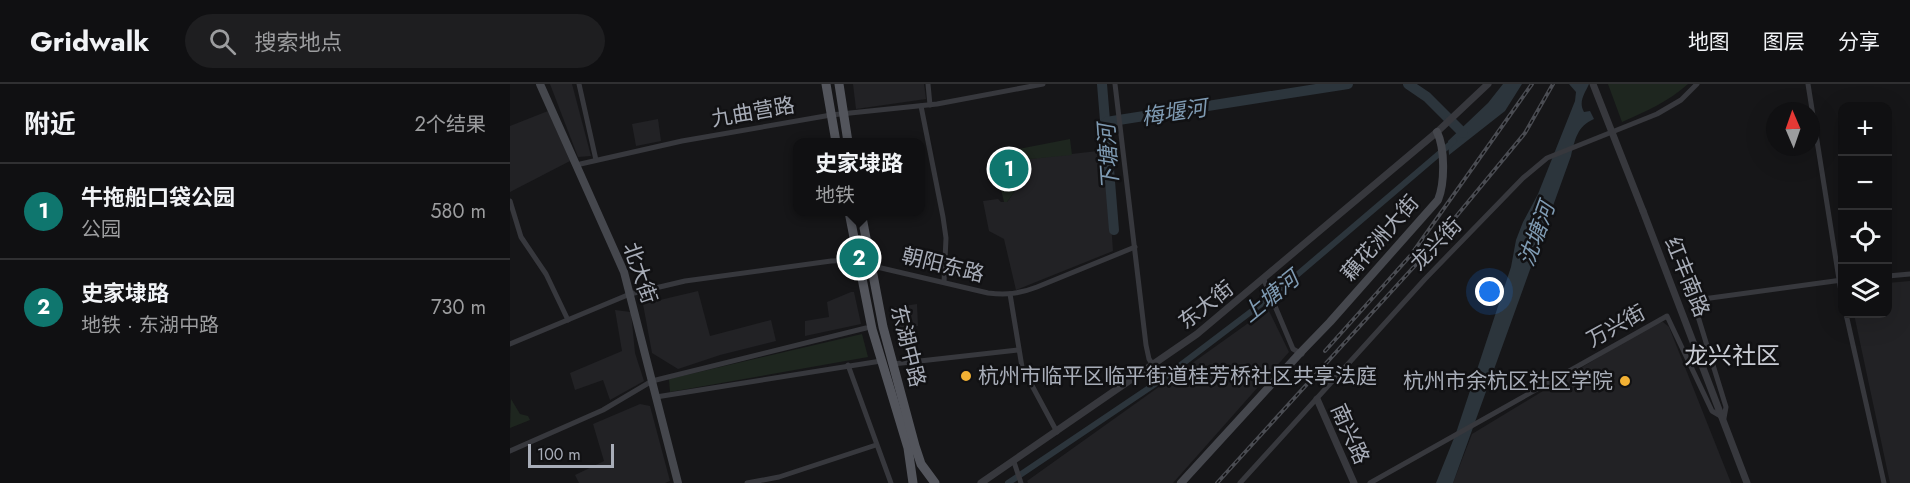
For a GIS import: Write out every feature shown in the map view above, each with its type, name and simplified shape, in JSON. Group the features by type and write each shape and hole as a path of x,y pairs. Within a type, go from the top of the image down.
{"main road":[{"name":"北大街","path":"540,84 624,272 678,483"},
{"path":"826,84 835,138"},
{"path":"839,84 847,138"},
{"name":"藕花洲大街","path":"1186,483 1438,200 1442,189 1442,165 1438,134"},
{"name":"东湖中路","path":"850,216 872,329 908,448 913,483"},
{"name":"东湖中路","path":"862,216 883,327 893,364 921,464 935,483"},
{"name":"藕花洲大街","path":"1181,483 1301,353"}],"street":[{"path":"579,84 596,160"},
{"path":"928,84 930,105"},
{"name":"九曲营路","path":"576,165 682,141 831,115 930,105 1043,84"},
{"path":"1115,84 1146,345 1149,359 1154,365"},
{"name":"东大街","path":"981,483 1197,334 1438,134 1488,84"},
{"name":"红丰南路","path":"1593,84 1748,483"},
{"name":"龙兴街","path":"1240,483 1425,279 1524,178 1548,158 1657,114 1681,100 1697,84"},
{"path":"1808,84 1838,264"},
{"path":"921,106 944,217 944,282"},
{"path":"510,201 521,237 546,274 568,320"},
{"name":"朝阳东路","path":"510,344 630,294 685,281 831,261 858,260 988,293 1010,294 1037,287 1134,247"},
{"path":"1892,276 1910,274"},
{"path":"1264,280 1293,349 1301,353"},
{"path":"1724,418 1726,406 1696,310 1703,299 1838,280"},
{"path":"1010,294 1018,350 1023,367 1057,432"},
{"name":"万兴街","path":"1370,483 1667,316 1712,411 1724,418"},
{"path":"1847,318 1884,483"},
{"path":"510,451 603,410 652,381 866,328"},
{"path":"893,364 1018,350"},
{"path":"656,397 881,361"},
{"path":"848,365 891,483"},
{"name":"南兴路","path":"1317,399 1354,483"},
{"path":"747,483 779,477 876,445"},
{"path":"1014,462 1021,483"}],"shaded area":[{"path":"550,84 572,84 591,156 578,157"},
{"path":"853,84 924,84 926,99 856,109"},
{"path":"1608,84 1688,84 1665,101 1622,122"},
{"path":"548,111 570,161 510,192 510,126"},
{"path":"658,119 661,141 636,146 632,124"},
{"path":"1070,139 1072,155 1020,160 1024,178 1007,202 1004,202 993,154"},
{"path":"1106,150 1113,251 1016,290 1004,239 989,231 983,201 998,199 1001,202 1007,202 1024,178 1020,160"},
{"path":"1910,281 1910,483 1890,483 1855,318 1892,318 1892,283"},
{"path":"698,291 710,336 771,320 776,341 720,355 678,369 652,353 643,304"},
{"path":"854,292 861,324 805,336 805,321 829,317 827,302"},
{"path":"917,304 918,326 896,329 890,308"},
{"path":"1268,309 1289,352 1173,483 1028,483 1027,481"},
{"path":"615,310 631,312 635,353 644,381 610,400 603,380 575,390 570,373 622,351"},
{"name":"杭州市余杭区社区学院","path":"1663,322 1669,327 1731,483 1453,483 1472,434 1655,323"},
{"path":"862,334 868,357 670,392 669,379"},
{"path":"511,399 520,414 528,416 530,420 510,428"},
{"path":"640,404 650,406 670,481 665,483 579,483 575,475 604,461 593,424"}],"water":[{"path":"1503,84 1522,84 1505,111 1449,155 1448,141 1488,103"},
{"name":"沈塘河","path":"1569,84 1589,84 1583,98 1582,108 1584,112 1590,111 1594,119 1584,125 1576,139 1453,483 1436,483 1456,433 1511,267 1516,240 1538,194 1575,101 1576,92"}],"waterway":[{"name":"下塘河","path":"1102,84 1114,230"},
{"name":"梅堰河","path":"1106,122 1348,84"},
{"name":"梅堰河","path":"1408,84 1427,97 1463,133"},
{"name":"上塘河","path":"1008,483 1161,380 1277,292 1454,141"}],"railway":[{"path":"1325,351 1411,255 1532,84"},
{"path":"1217,483 1421,259 1525,133 1553,84"}],"place":[{"name":"牛拖船口袋公园","path":"1009,169"},
{"name":"史家埭路","path":"859,258"},
{"name":"杭州市临平区临平街道桂芳桥社区共享法庭","path":"966,376"},
{"name":"杭州市余杭区社区学院","path":"1625,381"}],"district":[{"name":"龙兴社区","path":"1732,355"}]}
